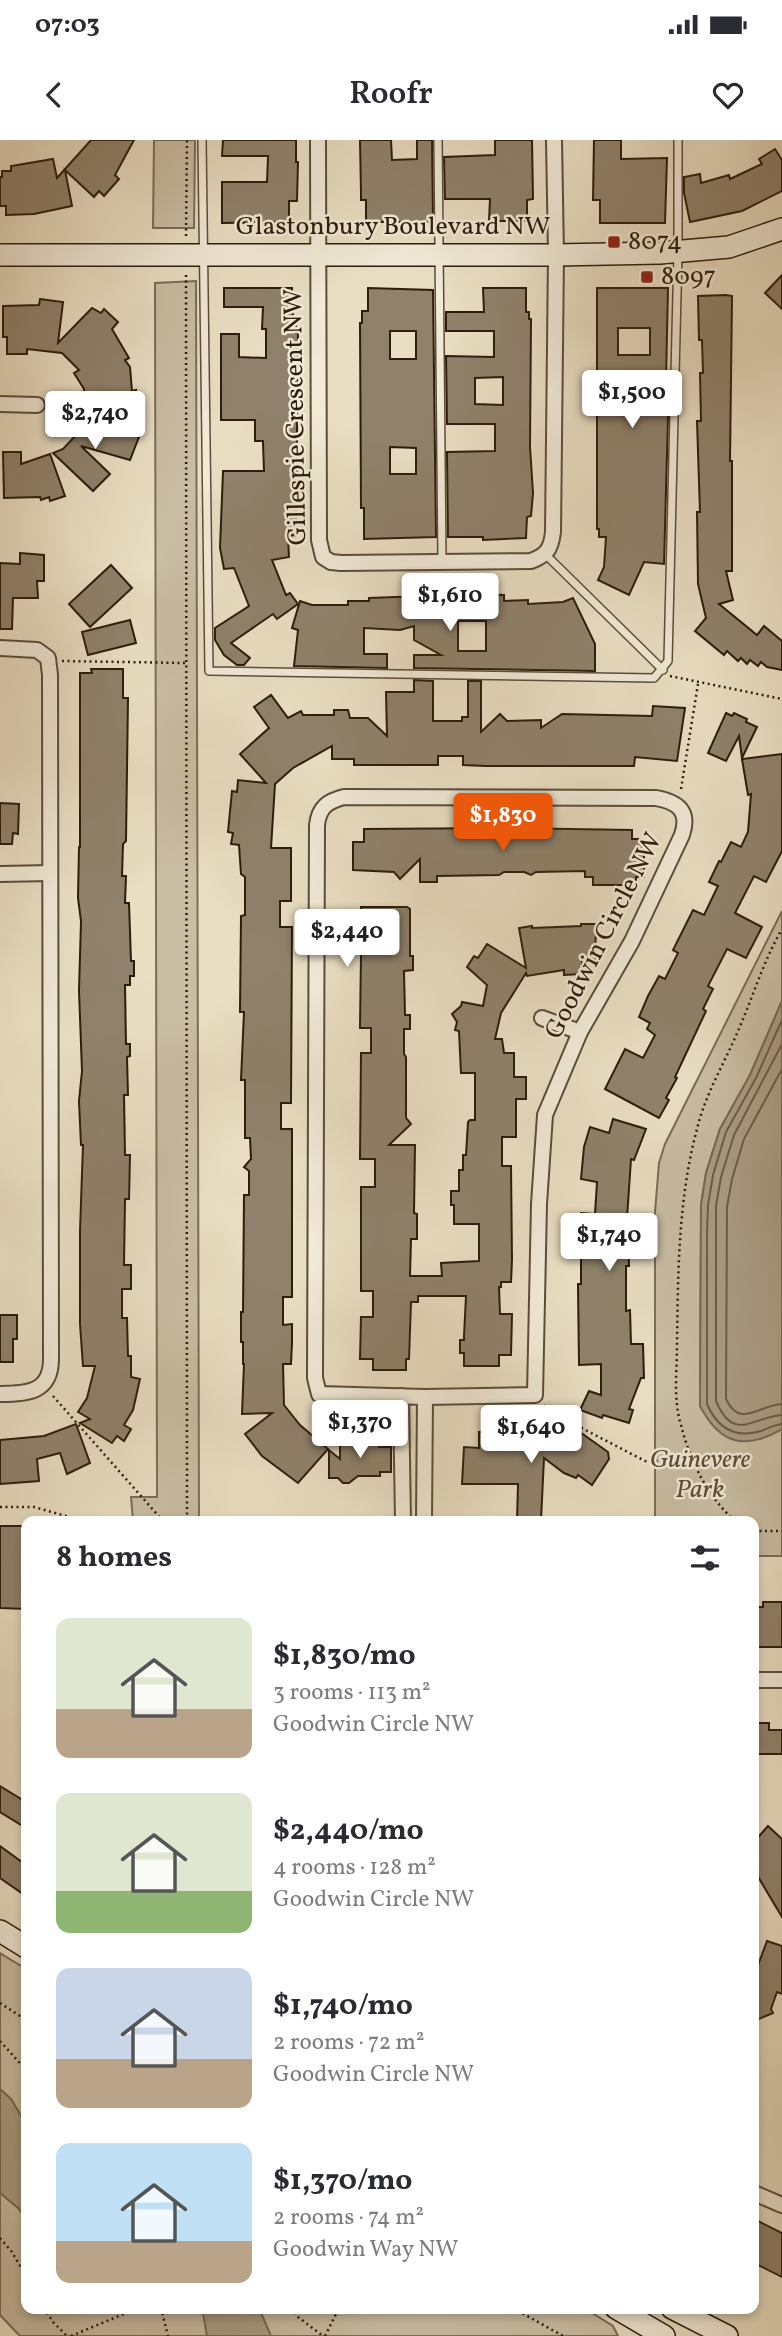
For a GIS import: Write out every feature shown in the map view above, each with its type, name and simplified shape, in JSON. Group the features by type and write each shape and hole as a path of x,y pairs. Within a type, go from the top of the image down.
{"street":[{"path":"317,255 318,140"},
{"path":"546,555 553,532 556,256 554,140"},
{"name":"Glastonbury Boulevard NW","path":"0,255 556,256 678,252 729,247 782,229"},
{"name":"Gillespie Crescent NW","path":"317,255 320,550 323,557 341,564 531,561 546,555"},
{"path":"0,404 37,405"},
{"path":"0,648 37,650 48,658 51,1374 44,1386 0,1394"},
{"name":"Goodwin Circle NW","path":"344,797 656,798 679,806 685,825 682,835 632,941 580,1032 545,1115 539,1204 535,1395 425,1397 319,1394 315,1378 318,815 324,805 332,799 344,797"},
{"path":"0,873 50,873"},
{"path":"542,1018 580,1032"},
{"path":"401,1396 403,1516"},
{"path":"425,1397 425,1516"},
{"path":"759,1680 782,1680"},
{"path":"0,1931 21,1944"},
{"path":"759,2195 782,2205"},
{"path":"626,2314 664,2336"},
{"path":"684,2314 727,2336"}],"lane":[{"path":"202,140 194,255 209,671 654,678 663,670 667,661 678,252 678,140"},
{"path":"438,140 442,562"},
{"path":"546,555 663,670"}],"path":[{"path":"187,140 194,255 186,663 187,1516"},
{"path":"48,664 63,660 186,663"},
{"path":"663,670 672,678 782,699"},
{"path":"679,806 698,684"},
{"path":"730,1516 712,1497 693,1460 680,1423 676,1390 678,1261 686,1178 697,1128 765,961 782,929"},
{"path":"44,1386 159,1516"},
{"path":"535,1395 549,1411 635,1457 645,1461 693,1460"},
{"path":"0,1507 34,1507 66,1516"},
{"path":"759,1531 782,1531"},
{"path":"0,2003 21,2017"},
{"path":"0,2041 21,2064"},
{"path":"0,2238 21,2267"},
{"path":"48,2314 69,2336 123,2314"},
{"path":"162,2314 168,2336"},
{"path":"296,2314 324,2336 336,2314"},
{"path":"524,2314 562,2336"}],"green space":[{"path":"154,140 195,140 194,228 153,228"},
{"path":"196,281 199,1516 133,1516 131,1497 157,1497 155,283"},
{"name":"Guinevere Park","path":"782,911 782,1001 750,1075 720,1129 706,1173 701,1205 700,1382 760,1439 782,1429 782,1556 759,1556 759,1516 655,1516 655,1212 659,1163 665,1144"},
{"path":"0,1953 21,1966 21,2314 594,2314 613,2326 618,2336 20,2336 0,2315"}],"water":[{"path":"782,1001 782,1429 756,1440 734,1440 716,1429 700,1406 701,1205 706,1173 720,1129 750,1075"},
{"path":"0,2089 11,2099 21,2116 21,2212 0,2193"},
{"path":"203,2314 262,2314 271,2336 207,2336"}],"building":[{"path":"91,140 134,140 115,175 119,179 104,196 99,191 94,197 65,170 72,206 34,214 6,215 6,206 0,206 2,171 11,171 11,166 53,159 57,178"},
{"path":"223,140 296,140 297,201 289,201 289,222 222,223 222,182 267,182 268,156 222,156"},
{"path":"360,140 391,140 392,160 417,159 417,140 432,140 433,222 366,222 366,200 361,200"},
{"path":"495,140 532,140 533,199 527,200 527,221 489,221 490,199 445,199 444,157 495,155"},
{"path":"594,140 621,140 621,159 667,158 665,223 600,223 600,200 593,200"},
{"path":"775,149 782,160 782,191 742,211 690,222 684,193 684,177 700,174 701,183 729,175 730,179 762,164 759,159"},
{"path":"782,275 782,309 765,293"},
{"path":"224,288 292,288 293,320 296,320 298,333 296,535 288,536 289,557 272,560 286,595 290,593 298,604 277,619 273,614 231,643 250,658 244,665 237,665 224,655 215,640 215,628 249,606 234,568 224,569 220,548 223,471 264,471 263,441 255,441 255,420 221,420 221,334 239,334 239,357 266,358 266,329 262,329 263,307 224,307"},
{"path":"368,288 433,290 436,537 364,539 364,508 361,508 360,323 362,311 368,311","holes":["390,331 416,331 416,359 390,359","390,447 416,448 416,474 390,474"]},
{"path":"483,288 526,288 526,312 529,312 531,319 530,447 533,493 531,516 527,517 526,538 483,540 483,537 448,537 447,452 495,451 495,424 447,424 446,356 494,357 494,331 446,331 446,312 484,312","holes":["503,377 503,405 475,404 475,378"]},
{"path":"597,288 668,288 666,380 669,380 664,564 644,562 629,595 598,580 604,567 606,537 599,537","holes":["618,328 650,328 650,355 618,355","625,374 652,374 652,402 625,402"]},
{"path":"698,296 732,296 732,571 726,571 733,600 719,604 757,635 764,626 782,641 782,670 767,667 761,662 758,666 750,660 747,664 741,658 738,661 727,651 724,655 695,631 706,618 698,584 697,512 700,512 697,421 701,421 700,373 703,373"},
{"path":"40,299 63,302 58,343 92,308 101,313 104,309 118,322 112,329 129,358 125,360 130,367 132,391 136,390 137,404 133,404 133,413 85,415 84,389 74,373 79,370 62,353 27,349 27,354 7,354 7,337 3,337 3,306 39,305"},
{"path":"83,420 139,437 130,460 81,446 110,474 93,491 53,453 63,449 79,432"},
{"path":"3,452 21,452 21,464 50,454 65,496 50,501 49,497 41,500 40,497 4,498"},
{"path":"20,553 44,555 44,581 37,581 38,598 13,598 12,629 0,629 0,563 20,564"},
{"path":"111,565 132,588 90,627 69,604"},
{"path":"504,595 504,601 528,600 528,604 563,602 573,598 595,644 595,671 414,668 414,655 441,655 414,640 414,626 400,630 364,628 364,654 387,654 387,668 294,666 298,630 292,628 300,601 312,605 348,605 348,601 369,601 369,598","holes":["458,621 486,621 486,651 458,651"]},
{"path":"130,620 136,643 88,655 82,632"},
{"path":"91,669 123,669 123,698 128,698 126,841 123,844 122,876 126,876 125,903 129,903 131,961 134,961 134,976 130,976 130,985 125,985 126,1044 130,1044 130,1056 127,1057 128,1095 124,1095 125,1155 130,1155 129,1199 125,1199 124,1265 131,1265 131,1289 122,1289 122,1318 127,1318 131,1377 140,1379 133,1410 124,1425 131,1429 124,1441 117,1436 112,1443 80,1423 90,1419 78,1412 87,1398 95,1366 83,1366 80,1324 83,1145 79,1101 82,1071 79,991 81,921 78,898 80,673 92,673"},
{"path":"414,680 433,681 433,721 462,721 462,717 468,717 468,681 481,681 481,732 500,714 507,721 541,720 541,728 562,714 652,716 653,706 685,708 677,761 635,757 634,766 486,766 463,765 463,756 438,756 438,765 354,765 354,759 332,759 332,746 293,768 275,784 271,848 291,848 291,901 280,901 280,927 292,927 291,1103 281,1103 281,1129 292,1129 292,1297 283,1297 283,1325 292,1324 292,1343 291,1364 283,1364 284,1405 300,1425 328,1449 298,1483 262,1456 245,1434 272,1413 242,1414 244,1195 249,1195 249,1171 244,1167 251,1159 250,1138 245,1138 245,1080 241,1080 244,1012 240,1012 241,916 245,915 245,877 241,874 239,845 231,844 233,833 228,832 232,791 237,792 238,780 266,783 240,754 269,728 254,707 271,695 288,718 301,711 303,715 334,715 334,710 348,710 350,718 368,718 387,736 386,692 414,692"},
{"path":"726,713 732,716 734,713 757,727 742,758 739,736 726,761 708,753"},
{"path":"782,754 782,851 766,882 754,876 735,913 762,927 746,958 727,949 708,986 713,989 703,1009 706,1011 659,1118 605,1089 625,1049 643,1058 655,1035 647,1029 650,1023 639,1017 648,996 659,976 665,979 678,953 673,950 693,910 704,915 718,886 709,882 719,861 721,862 731,842 741,847 748,832 751,794 748,795 742,759"},
{"path":"0,803 19,804 18,834 13,833 12,844 0,844"},
{"path":"364,829 632,830 632,839 640,839 640,844 644,844 644,877 636,877 636,885 593,885 593,877 585,877 585,871 536,872 531,875 524,872 504,872 499,875 437,876 437,882 420,882 420,859 400,879 394,872 353,870 353,842 364,842"},
{"path":"361,907 410,909 410,956 413,956 413,970 404,971 405,1015 410,1015 410,1029 404,1029 404,1054 406,1118 411,1124 389,1145 415,1145 414,1213 417,1214 417,1239 411,1239 410,1276 442,1276 441,1263 479,1261 479,1224 454,1224 454,1205 451,1205 451,1191 459,1191 459,1170 463,1170 463,1155 466,1155 468,1122 475,1120 475,1073 461,1073 459,1031 455,1030 457,1022 452,1014 462,1002 483,1006 487,985 467,967 474,956 478,958 487,944 526,968 519,928 581,924 595,924 596,927 595,960 582,960 582,974 564,975 564,970 527,976 526,973 501,1013 495,1039 502,1039 504,1053 514,1053 514,1077 526,1077 526,1099 516,1099 516,1137 502,1137 502,1166 511,1166 512,1260 511,1282 501,1282 499,1287 500,1314 512,1314 511,1355 499,1355 499,1366 464,1366 460,1340 464,1340 466,1296 418,1296 418,1302 411,1302 409,1359 406,1359 406,1370 373,1370 373,1359 360,1359 361,1317 373,1317 373,1291 361,1291 361,1187 375,1187 375,1159 360,1159 361,1053 371,1053 371,1028 360,1028 361,953 373,953 373,925 361,925"},
{"path":"613,1119 646,1129 634,1160 631,1159 627,1217 632,1217 631,1230 628,1230 626,1311 630,1310 631,1344 643,1344 644,1378 641,1378 629,1409 633,1410 629,1423 580,1410 589,1391 601,1395 601,1364 579,1365 581,1213 595,1214 597,1182 581,1179 584,1147 590,1127 609,1133"},
{"path":"0,1315 17,1315 13,1362 0,1362"},
{"path":"76,1424 90,1463 67,1474 60,1453 37,1459 39,1481 0,1484 0,1440 44,1436"},
{"path":"570,1425 608,1452 609,1459 592,1485 578,1475 576,1478 564,1473 544,1458 541,1516 517,1516 518,1484 462,1484 464,1447 479,1448 479,1432 500,1432 500,1437 530,1437 530,1449 551,1449"},
{"path":"362,1437 379,1437 379,1447 391,1447 391,1472 380,1472 380,1476 358,1476 349,1483 343,1483 338,1478 329,1478 329,1450 340,1459 340,1439 362,1440"},
{"path":"0,1526 21,1526 21,1609 0,1608"},
{"path":"763,1602 782,1602 782,1647 759,1647 759,1607 763,1607"},
{"path":"759,1723 769,1723 769,1730 782,1730 782,1754 759,1754"},
{"path":"0,1786 21,1799 21,1825 0,1812"},
{"path":"768,1826 782,1839 782,1917 759,1878 759,1836"},
{"path":"0,1846 21,1861 21,1893 0,1878"},
{"path":"767,1941 782,1946 782,1994 777,1992 771,2009 773,2013 759,2019 759,1963"},
{"path":"759,2222 782,2233 782,2277 759,2266"}],"place":[{"name":"8074","path":"614,242"},
{"name":"8097","path":"647,277"}]}
